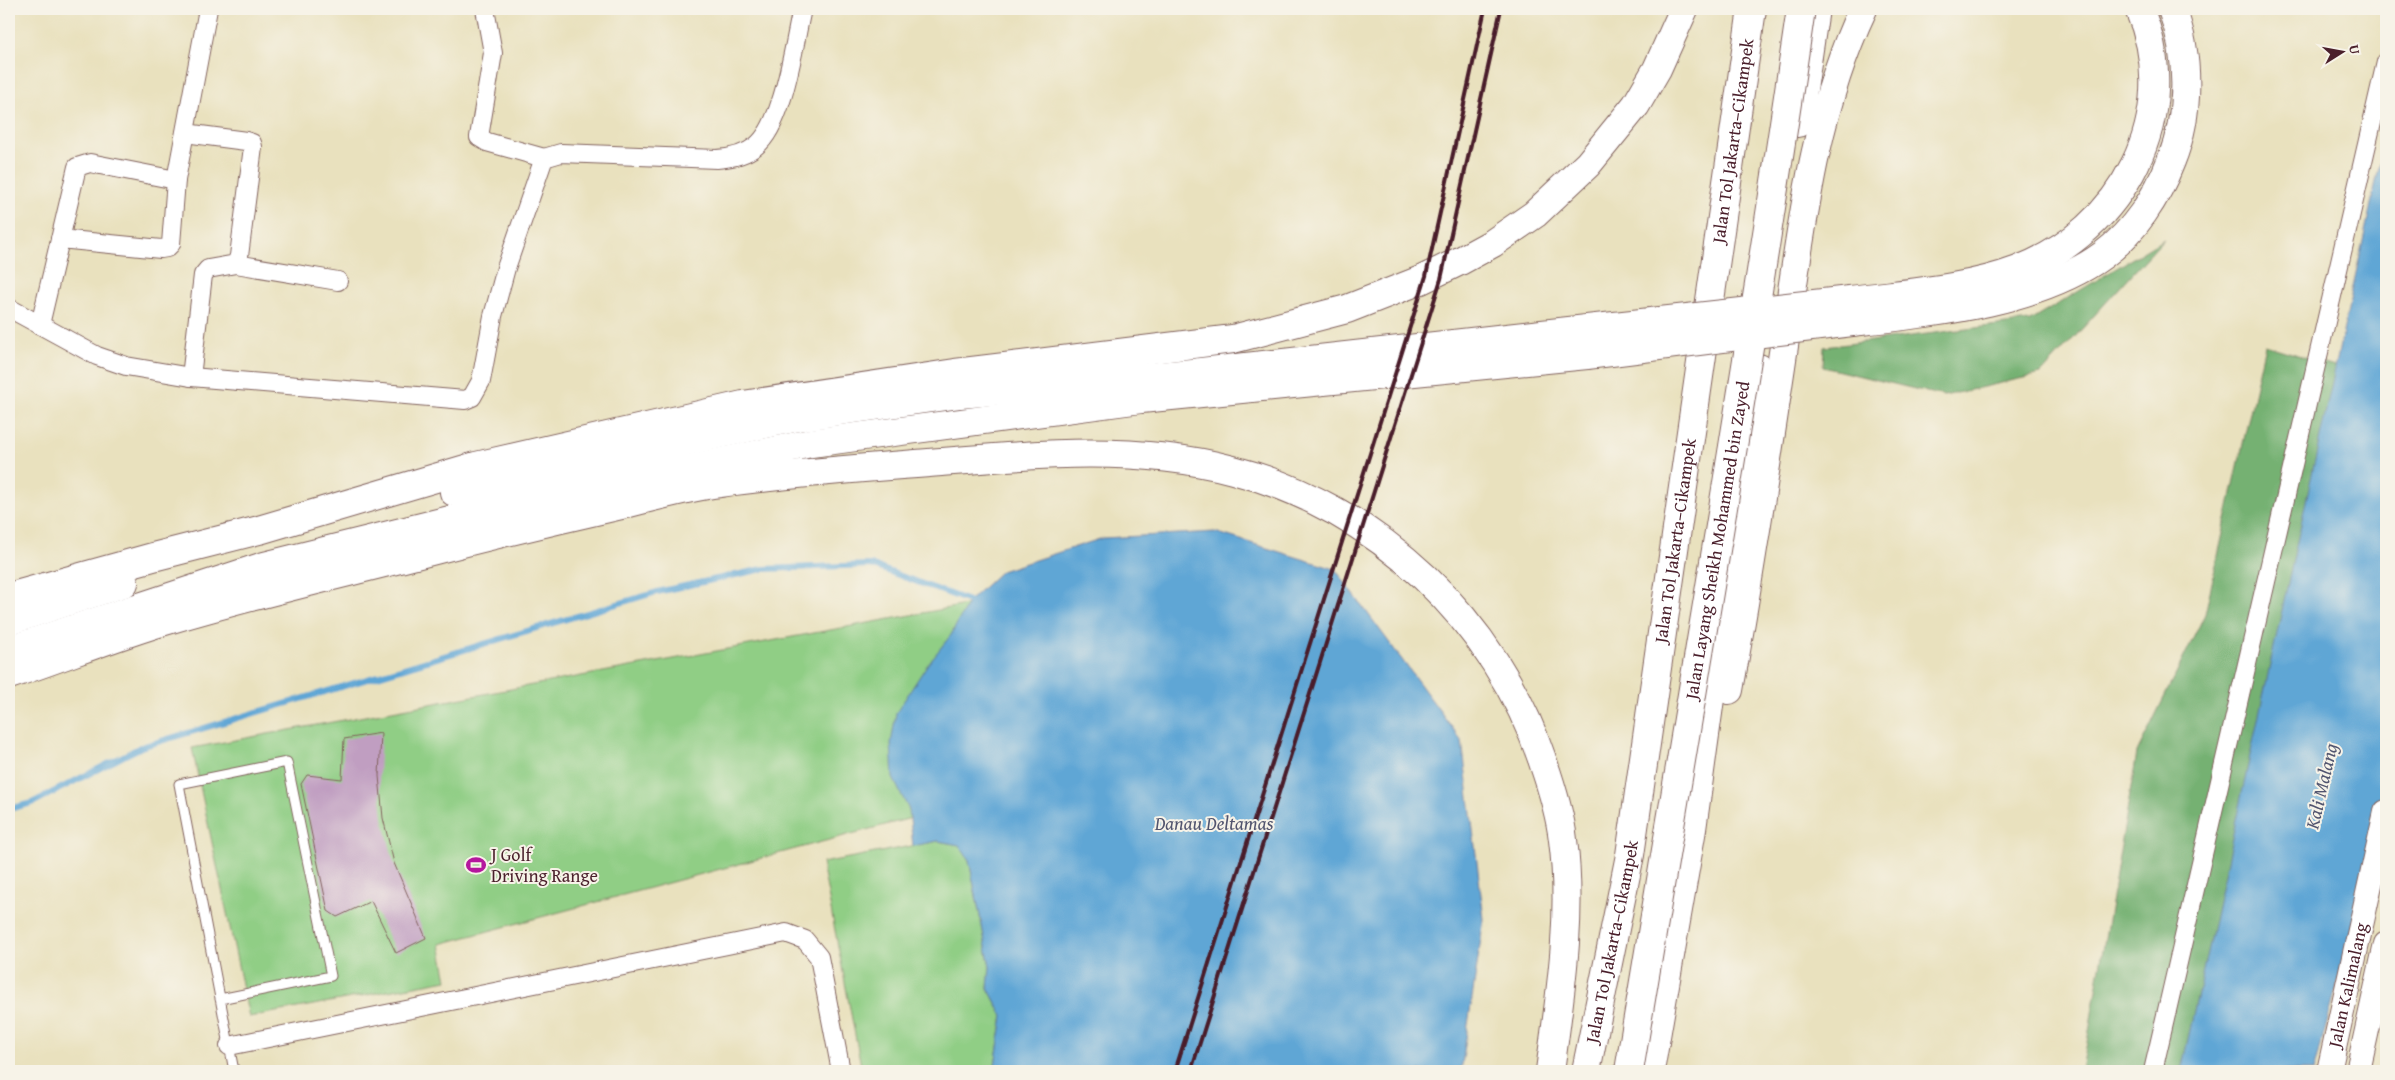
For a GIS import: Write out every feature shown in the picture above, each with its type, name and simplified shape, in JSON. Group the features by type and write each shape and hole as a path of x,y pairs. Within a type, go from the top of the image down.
{"highway":[{"path":"9,622 143,576 472,487 958,383 1233,339 1347,309 1420,280 1460,261 1493,243 1535,214 1588,164 1636,104 1657,69 1684,9"},
{"name":"Jalan Tol Jakarta–Cikampek","path":"1586,1071 1630,855 1752,9"},
{"name":"Jalan Layang Sheikh Mohammed bin Zayed","path":"1612,1071 1656,840 1783,9"},
{"name":"Jalan Layang Sheikh Mohammed bin Zayed","path":"1629,1071 1719,536 1801,9"},
{"path":"1650,1071 1692,829 1730,554 1815,9"},
{"path":"1692,829 1705,802 1716,767 1754,552 1805,200 1830,98 1854,28 1863,9"},
{"path":"9,650 264,566 478,514 811,443 1141,399 1587,355 1851,311 1929,290 1987,279 2017,270 2045,259 2070,243 2095,220 2116,196 2130,175 2142,151 2153,102 2154,71 2145,24 2139,9"},
{"path":"9,597 152,557 259,530 476,466 743,405 958,383 1192,373 1587,329 1851,311 1923,313 2025,291 2050,283 2081,269 2103,254 2122,238 2159,189 2177,147 2184,118 2185,76 2183,51 2172,9"},
{"path":"9,675 170,620 497,534 715,484 873,467 1065,454 1160,458 1233,470 1271,481 1313,499 1368,530 1400,554 1445,598 1468,625 1508,682 1523,710 1537,744 1559,814 1567,875 1565,945 1550,1071"}],"main road":[{"name":"Jalan Kalimalang","path":"2358,1071 2375,954 2375,879 2386,812"},
{"name":"Jalan Kalimalang","path":"2329,1071 2375,954"}],"street":[{"path":"60,239 167,248 172,240 176,180 208,9"},
{"path":"485,9 493,53 479,138 544,158 561,153 717,160 732,158 747,152 758,144 771,128 780,107 802,9"},
{"path":"2153,1071 2386,62"},
{"path":"185,133 246,141 252,144 239,256 236,264"},
{"path":"9,308 97,356 126,366 191,377 457,400 472,396 481,381 493,316 506,268 544,158"},
{"path":"40,325 75,170 82,164 90,163 176,180"},
{"path":"191,377 203,275 208,269 236,264 338,281"},
{"path":"229,1046 786,933 805,940 819,957 841,1071"}],"lane":[{"path":"220,999 331,976 288,762 179,784 220,999 229,1046 234,1071"}],"green space":[{"path":"2164,239 2041,374 1944,396 1823,367 1824,347 2030,321"},
{"path":"2265,345 2338,367 2181,1071 2082,1071 2137,753 2205,614"},
{"name":"J Golf Driving Range","path":"998,599 1031,786 440,944 447,980 249,1017 192,748"},
{"path":"938,841 960,845 969,860 990,967 988,988 1003,1016 994,1071 862,1071 822,863"}],"water":[{"name":"Kali Malang","path":"2386,136 2386,803 2314,1071 2181,1071"},
{"name":"Danau Deltamas","path":"1215,532 1335,569 1462,741 1484,919 1461,1071 994,1071 1003,1016 988,988 990,967 969,860 959,845 938,841 913,846 909,810 893,778 891,744 896,713 927,665 951,635 969,601 1001,571 1103,538"}],"building":[{"path":"381,733 379,776 383,818 394,863 426,938 396,953 371,901 337,917 328,911 301,784 307,775 342,779 344,739"}],"waterway":[{"path":"9,809 32,803 141,747 657,592 763,569 871,565 969,601 975,605"}],"railway":[{"path":"1175,1071 1426,276 1485,9"},
{"path":"1191,1071 1441,279 1501,9"}],"place":[{"name":"J Golf Driving Range","path":"476,865"}]}
